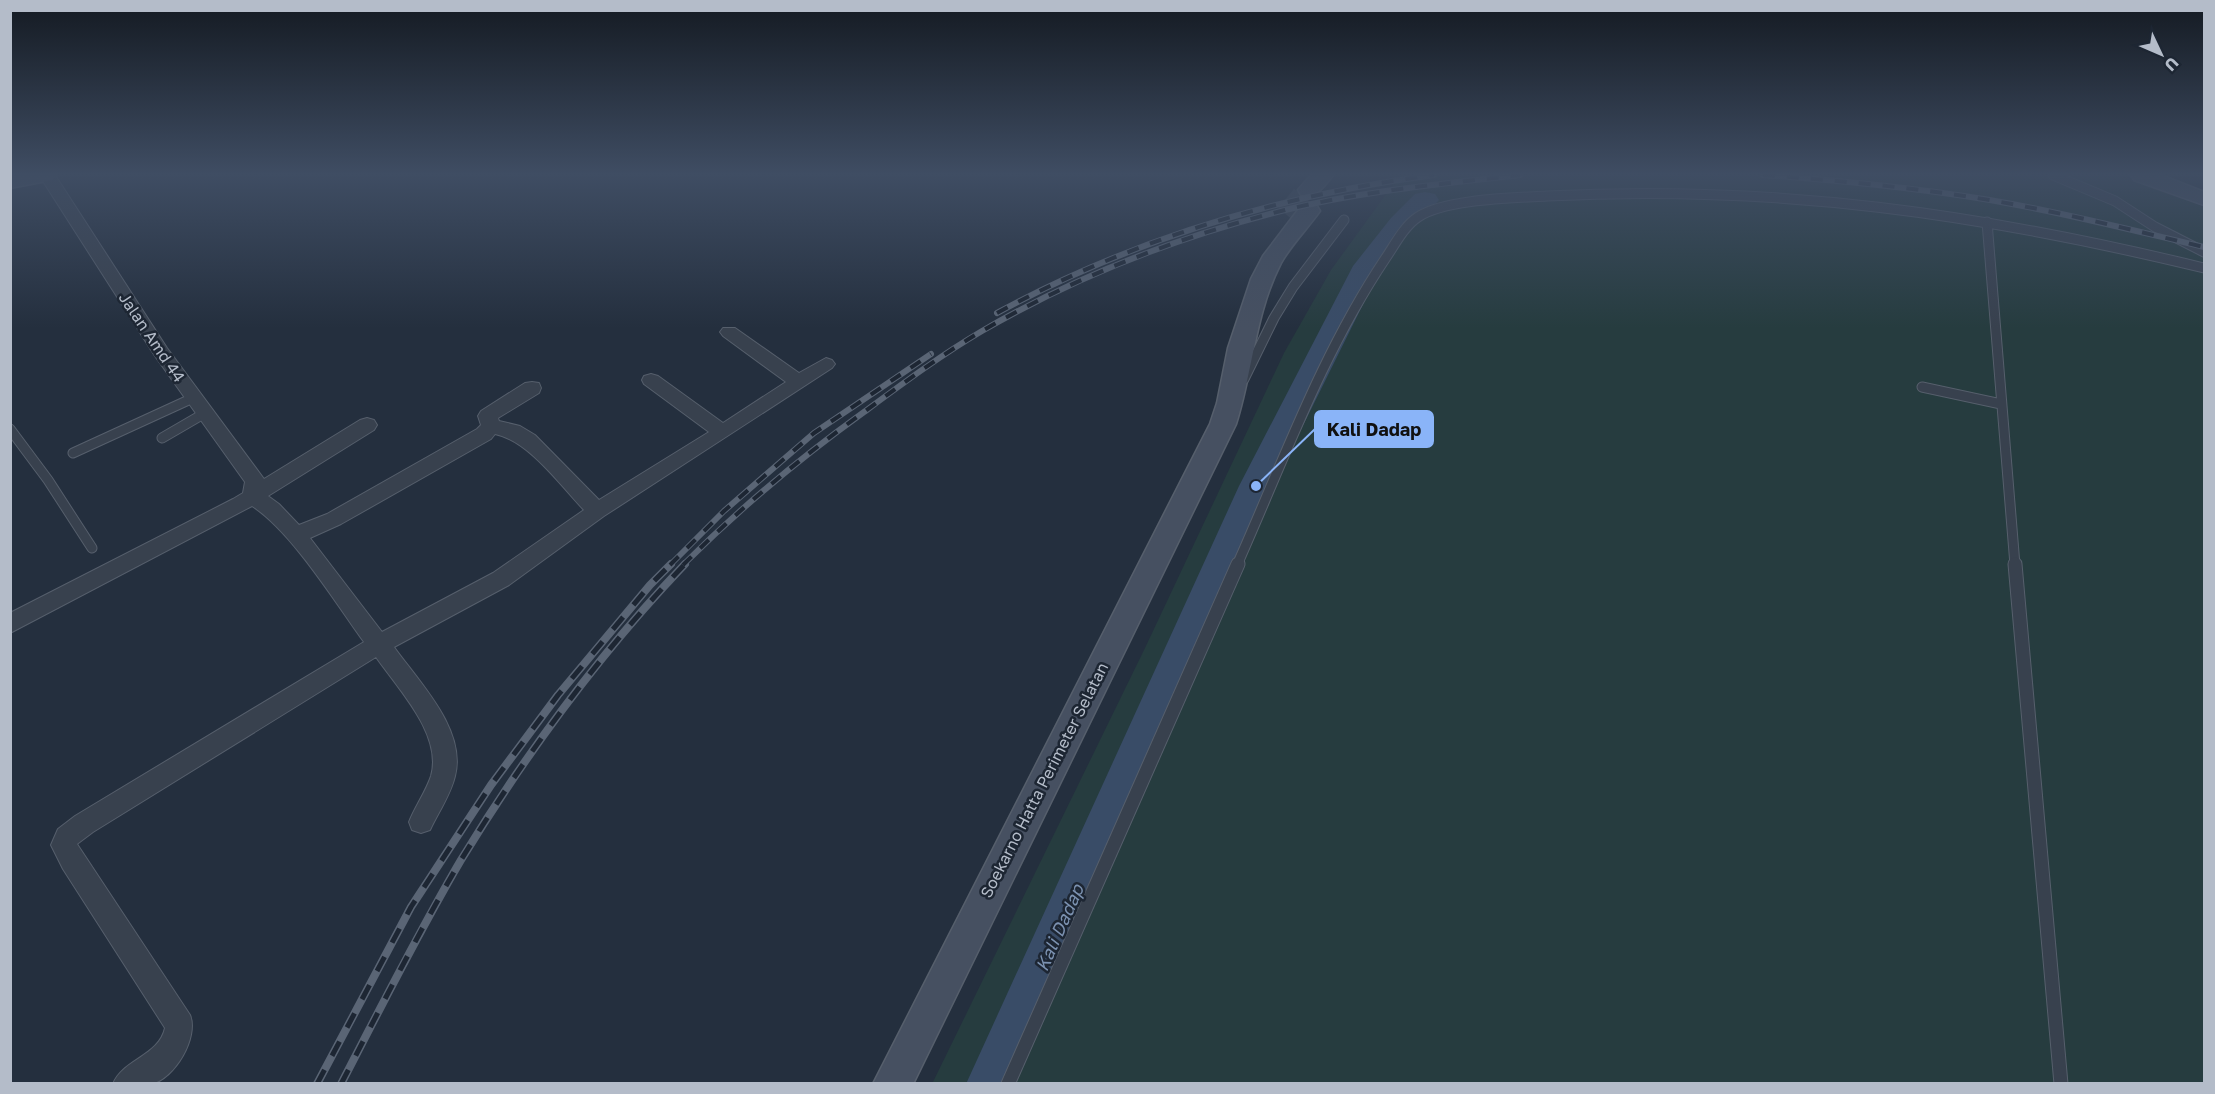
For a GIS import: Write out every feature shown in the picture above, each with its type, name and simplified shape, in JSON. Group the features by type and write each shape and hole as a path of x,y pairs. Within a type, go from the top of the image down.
{"main road":[{"name":"Soekarno Hatta Perimeter Selatan","path":"1197,477 1213,424 1223,348 1233,312 1246,278 1260,254 1285,226"},
{"name":"Soekarno Hatta Perimeter Selatan","path":"892,1083 1223,424 1230,403 1239,348 1263,279 1271,261 1293,226"}],"street":[{"name":"Jalan Amd 44","path":"78,226 193,398 255,481 252,496"},
{"path":"729,332 798,381"},
{"path":"127,1083 171,1052 178,1039 180,1025 72,861 64,845 67,837 84,824 379,644 501,579 597,511 826,364"},
{"path":"651,380 723,432"},
{"path":"491,426 488,416 532,388"},
{"path":"10,624 252,496 367,425"},
{"path":"491,426 513,430 528,440 597,511"},
{"path":"296,535 334,519 418,469 484,434 491,426"},
{"path":"252,496 272,509 296,535 379,644 439,729 445,753 443,776 421,822"}],"lane":[{"path":"1223,424 1274,318 1306,269 1339,226"},
{"path":"1008,1083 1340,332 1360,296 1410,226"},
{"path":"1987,226 2061,1083"},
{"path":"2011,226 2104,242 2205,268"},
{"path":"2154,226 2205,252"},
{"path":"1922,387 2001,404"},
{"path":"73,453 193,398"},
{"path":"162,438 205,412"},
{"path":"10,429 48,480 92,548"}],"green space":[{"path":"1363,226 2204,226 2204,1083 932,1084 1145,648 1284,353 1331,270"}],"waterway":[{"name":"Kali Dadap","path":"990,1084 1256,486 1368,266 1399,226"}],"railway":[{"path":"997,313 1101,263 1203,226"},
{"path":"683,565 770,485 817,447 878,401 967,340 1017,311 1091,276 1168,245 1226,226"},
{"path":"2113,226 2204,247"},
{"path":"317,1084 411,907 491,785 558,695 650,585 724,511 814,433 931,354"},
{"path":"341,1084 445,888 511,782 594,669 685,564"}],"place":[{"name":"Kali Dadap","path":"1256,486"}]}
